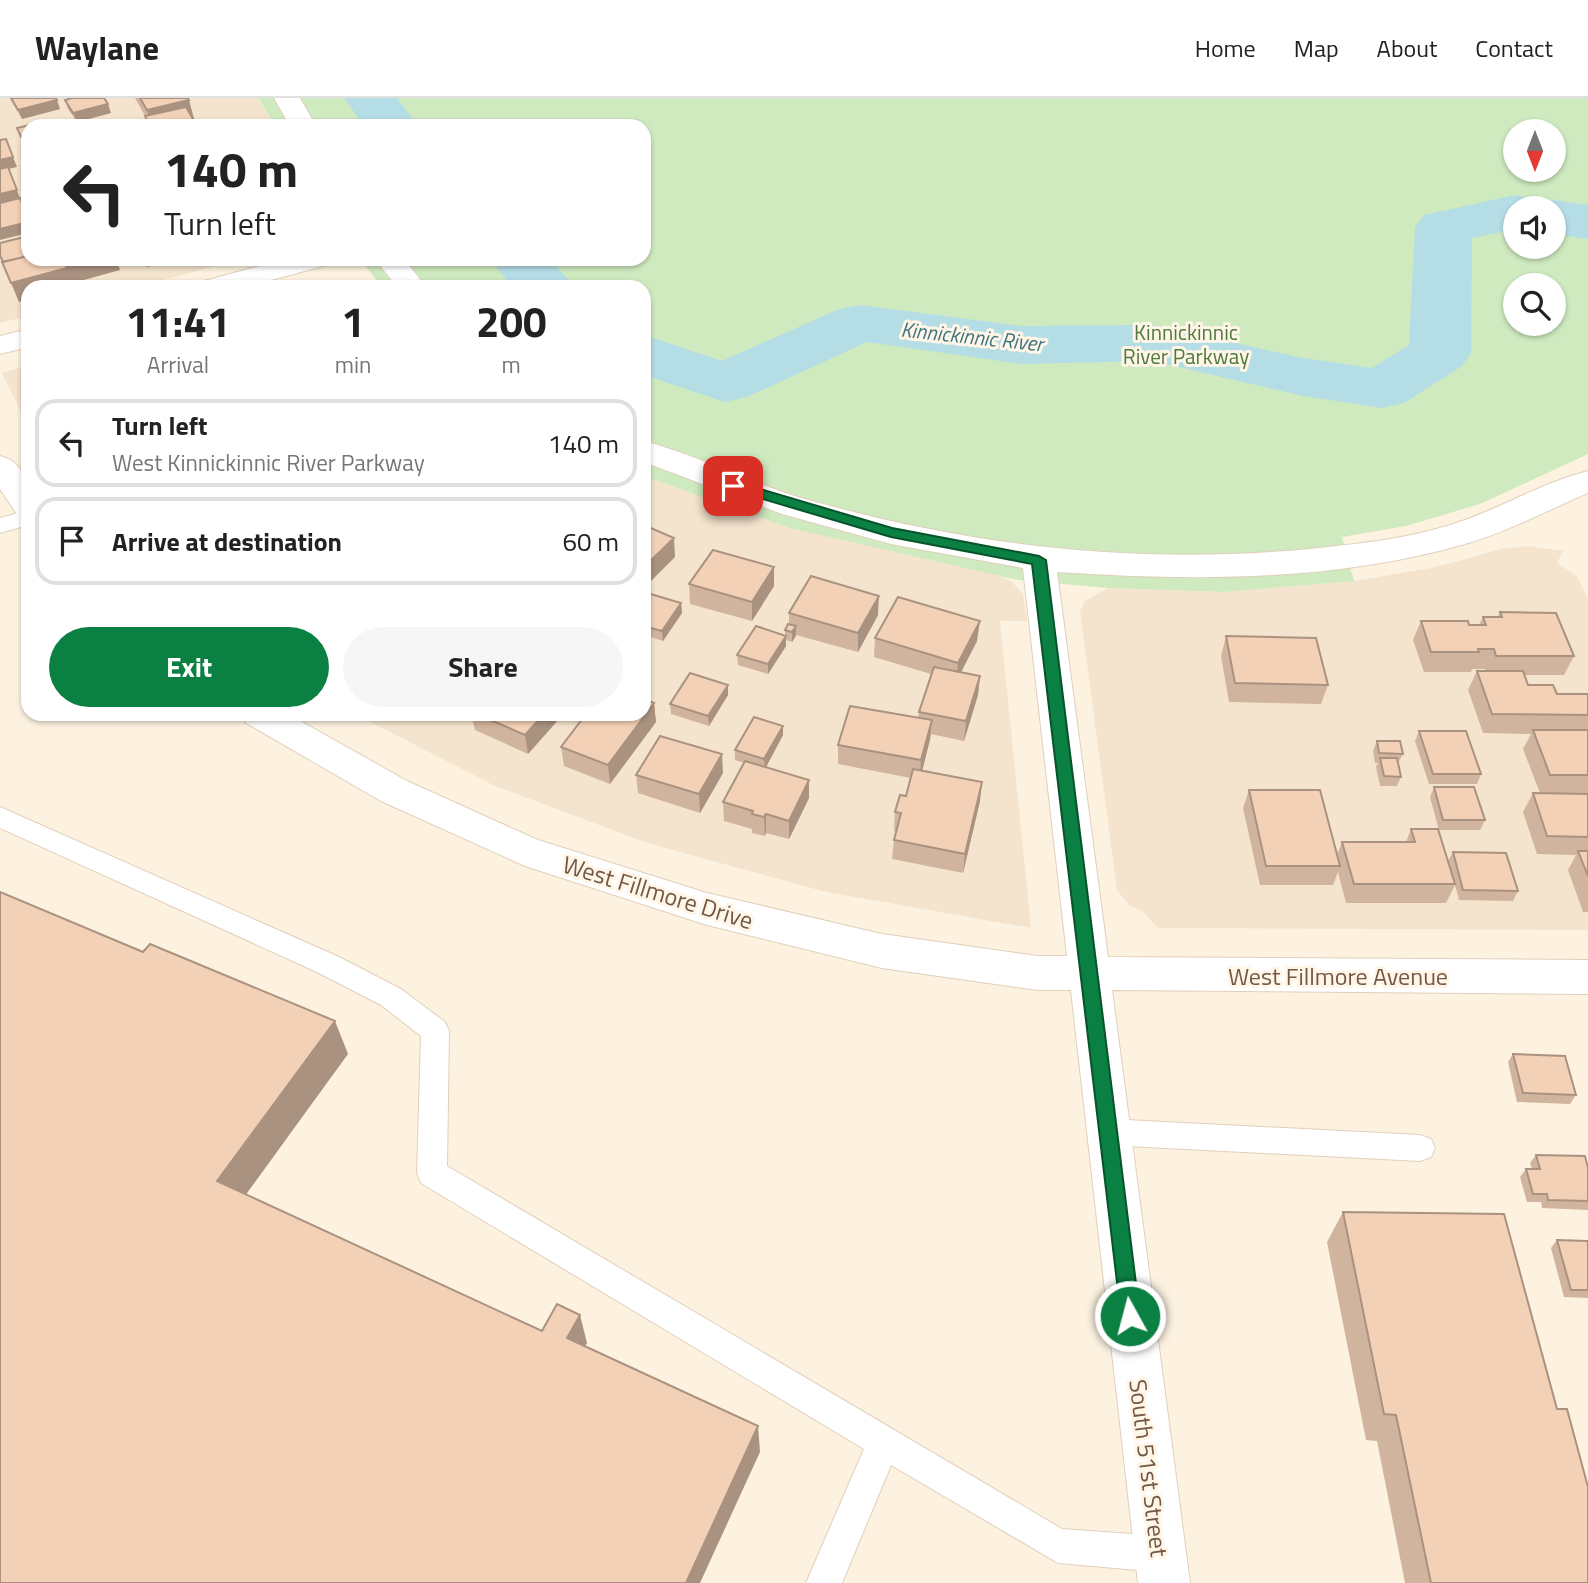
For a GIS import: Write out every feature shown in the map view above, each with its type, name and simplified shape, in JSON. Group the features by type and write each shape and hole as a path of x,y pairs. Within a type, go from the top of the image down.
{"street":[{"path":"287,98 299,119"},
{"path":"240,280 292,266"},
{"path":"395,266 406,280"},
{"path":"0,345 21,340"},
{"path":"651,454 713,479 891,533 1039,560 1148,567 1267,564 1349,556 1457,535 1578,486 1588,517"},
{"path":"0,466 21,496"},
{"name":"South 51st Street","path":"1039,560 1087,974 1162,1568"},
{"name":"West Fillmore Drive","path":"271,721 394,791 525,851 720,913 882,951 1038,973 1087,974"},
{"name":"West Fillmore Avenue","path":"1087,974 1588,977"}],"lane":[{"path":"0,526 21,519"},
{"path":"0,817 329,965 391,997 435,1031 432,1173 1058,1546 1162,1568"},
{"path":"1107,1132 1420,1148"},
{"path":"824,1583 884,1441"}],"shaded area":[{"path":"0,98 257,98 270,119 21,119 21,266 216,266 162,280 21,280 21,318 0,323"},
{"path":"21,367 21,412 2,373"},
{"path":"651,479 789,528 998,575 1012,582 1023,594 1027,621 1000,621 1031,928 826,892 647,843 493,785 369,721 651,721"},
{"path":"1528,546 1563,551 1557,563 1577,576 1588,599 1588,930 1158,928 1143,912 1129,905 1117,890 1080,611 1085,601 1108,588 1224,592 1354,581 1436,567 1501,549"}],"green space":[{"name":"Kinnickinnic River Parkway","path":"258,98 1588,98 1588,454 1480,504 1406,526 1342,537 1354,581 1224,592 1108,588 1018,580 789,528 651,479 651,280 376,280 366,266 651,266 651,119 271,119"}],"building":[{"path":"11,98 56,98 57,100 18,110"},
{"path":"104,98 108,104 73,113 65,100"},
{"path":"140,98 188,98 189,100 147,110"},
{"path":"186,107 193,119 146,119 145,116"},
{"path":"6,139 13,157 0,160 0,140"},
{"path":"8,167 17,190 0,194 0,169"},
{"path":"20,198 21,224 0,229 0,203"},
{"path":"21,238 21,258 3,262 0,243"},
{"path":"21,258 21,266 67,268 11,283 2,262"},
{"path":"651,528 674,538 651,560"},
{"path":"713,550 774,567 752,602 689,584"},
{"path":"811,576 879,596 858,633 789,613"},
{"path":"651,594 681,603 662,631 651,628"},
{"path":"898,597 980,621 958,663 875,638"},
{"path":"1500,612 1556,613 1574,656 1496,656 1494,649 1478,649 1479,652 1431,652 1421,621 1468,621 1469,625 1486,625 1483,617 1502,617"},
{"path":"788,624 796,626 792,632 785,630"},
{"path":"756,626 786,636 768,664 737,655"},
{"path":"1226,636 1316,638 1328,685 1235,683"},
{"path":"934,667 980,676 966,721 919,712"},
{"path":"1477,671 1523,671 1528,685 1553,685 1557,694 1588,694 1588,715 1492,714"},
{"path":"690,673 728,685 708,716 670,704"},
{"path":"850,706 932,720 921,760 838,745"},
{"path":"754,717 783,726 764,759 735,750"},
{"path":"493,721 538,721 525,735"},
{"path":"581,721 641,721 608,765 561,747"},
{"path":"1533,730 1588,730 1588,775 1550,775"},
{"path":"1419,731 1466,731 1481,774 1433,774"},
{"path":"660,736 722,754 699,794 636,775"},
{"path":"1377,741 1400,741 1403,754 1379,753"},
{"path":"1380,758 1397,758 1401,777 1384,776"},
{"path":"745,761 809,780 789,821 766,814 764,817 752,814 753,811 723,802"},
{"path":"913,769 982,782 965,854 894,840 901,813 895,812 900,795 906,796"},
{"path":"1434,787 1474,787 1485,820 1443,820"},
{"path":"1249,790 1320,790 1340,866 1266,866"},
{"path":"1533,793 1588,794 1588,837 1547,836"},
{"path":"1411,829 1438,829 1455,884 1354,884 1342,842 1415,842"},
{"path":"1578,851 1588,851 1588,876"},
{"path":"1453,852 1506,853 1518,891 1463,890"},
{"path":"0,892 143,952 150,944 335,1021 217,1181 542,1331 557,1304 580,1315 567,1338 758,1426 686,1583 0,1583"},
{"path":"1513,1054 1565,1056 1576,1095 1523,1093"},
{"path":"1536,1155 1585,1156 1588,1168 1588,1201 1548,1200 1547,1194 1533,1194 1526,1169 1540,1169"},
{"path":"1343,1212 1504,1214 1557,1409 1567,1409 1588,1487 1588,1583 1431,1583 1396,1415 1384,1414"},
{"path":"1557,1240 1588,1241 1588,1290 1571,1290"}],"waterway":[{"name":"Kinnickinnic River","path":"370,98 386,119"},
{"name":"Kinnickinnic River","path":"651,357 725,383 859,323 1021,345 1153,343 1303,377 1382,389 1440,353 1444,227 1503,215"},
{"name":"Kinnickinnic River","path":"1566,219 1588,222"},
{"name":"Kinnickinnic River","path":"525,266 538,280"}],"route":[{"path":"733,486 891,533 1039,560 1130,1316"}]}
